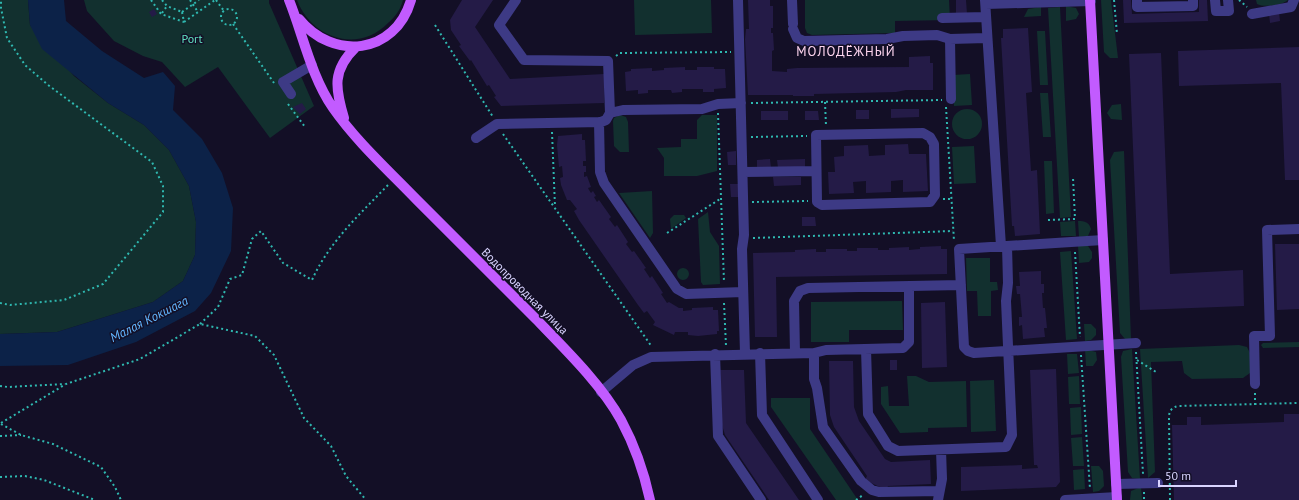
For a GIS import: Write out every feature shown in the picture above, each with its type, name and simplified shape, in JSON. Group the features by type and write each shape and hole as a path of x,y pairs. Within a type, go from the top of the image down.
{"main road":[{"path":"289,0 296,16 307,30 322,40 339,46 356,47 377,41 392,31 403,18 411,0"},
{"path":"1090,1 1117,498"},
{"name":"Водопроводная улица","path":"296,16 312,65 326,96 346,123 395,177 547,330 579,364 601,392 620,419 634,445 644,473 650,500"},
{"path":"346,123 338,99 338,74 346,57 356,47"}],"lane":[{"path":"476,138 497,124 599,122 606,120 610,114 608,61 524,60 499,25 516,0"},
{"path":"738,0 744,202 744,238 742,249 744,353"},
{"path":"792,0 793,27 797,38 804,40 887,39 903,36 937,35 950,38 988,38"},
{"path":"1137,0 1137,7 1193,6 1193,0"},
{"path":"1216,0 1216,12 1229,11 1228,0"},
{"path":"1252,14 1290,7 1294,0"},
{"path":"866,349 868,414 888,446 898,451 1006,447 1009,444 1012,435 1006,301 1008,284 985,2 1090,1"},
{"path":"942,18 986,17"},
{"path":"950,38 951,99"},
{"path":"288,96 283,82 312,65"},
{"path":"610,114 623,110 702,109 718,104 742,103"},
{"path":"599,122 600,172 604,183 677,289 686,294 742,292"},
{"path":"924,133 934,144 935,195 933,200 927,203 819,204 817,200 816,171 821,135 924,133"},
{"path":"743,172 816,171"},
{"path":"1255,384 1254,336 1270,336 1267,230 1299,229"},
{"path":"1103,240 959,249 963,340 966,349 974,353 1136,343"},
{"path":"795,353 794,301 797,293 800,291 808,288 961,285"},
{"path":"601,392 632,365 647,358 658,356 744,353 814,353 826,350 899,348 907,345 909,338 908,287"},
{"path":"760,353 762,415 818,500"},
{"path":"814,353 814,379 817,388 823,427 861,481 872,490 879,492 939,496 942,479 941,450"},
{"path":"715,354 718,436 761,500"},
{"path":"1116,484 1158,483"},
{"path":"1065,500 1117,498"}],"path":[{"path":"0,303 10,305 64,300 103,284 162,212 163,186 152,162 76,103 48,85 25,66 7,38 1,8 2,0"},
{"path":"151,0 161,14 184,22"},
{"path":"162,0 166,6 182,12"},
{"path":"190,0 198,12"},
{"path":"182,12 200,0"},
{"path":"184,22 216,0 224,11"},
{"path":"1114,0 1117,34"},
{"path":"161,14 166,6"},
{"path":"224,11 230,10 235,13 236,19 233,24"},
{"path":"224,11 221,16 222,22 227,25 233,24"},
{"path":"182,12 184,22"},
{"path":"233,24 276,87 283,82"},
{"path":"435,25 497,124 658,356"},
{"path":"608,61 620,54 740,52"},
{"path":"288,96 305,127"},
{"path":"742,103 946,100 954,245 959,249"},
{"path":"742,137 821,135 825,102"},
{"path":"718,104 726,354"},
{"path":"552,124 555,208"},
{"path":"121,500 115,487 101,467 53,444 21,435 0,423 66,384 140,359 200,324 218,307 230,279 242,275 252,239 261,231 283,263 312,280 318,265 335,239 395,177"},
{"path":"1048,220 1075,219 1073,178"},
{"path":"667,233 720,199"},
{"path":"744,202 817,200"},
{"path":"744,238 953,231"},
{"path":"1074,242 1090,499"},
{"path":"200,324 255,336 274,355 304,418 331,446 346,476 366,500"},
{"path":"1136,343 1144,500"},
{"path":"1136,360 1156,372"},
{"path":"0,386 8,387 66,384"},
{"path":"1170,500 1169,417 1173,407 1299,403"},
{"path":"0,436 21,435"},
{"path":"0,477 25,476 38,478 95,500"}],"green space":[{"path":"0,0 28,0 30,25 74,76 108,103 144,125 169,150 189,186 196,222 195,255 183,281 153,302 57,332 0,334"},
{"name":"Port","path":"84,0 269,0 314,106 270,138 218,67 185,87 162,62 143,56 114,41 87,11"},
{"path":"297,0 403,0 401,7 395,15 388,23 376,32 363,38 350,39 336,37 324,32 313,24 304,13"},
{"path":"634,0 711,0 712,33 635,35"},
{"path":"805,0 949,0 950,20 895,21 895,33 812,35 807,33 805,28"},
{"path":"1101,0 1111,0 1118,58 1110,58 1104,52"},
{"path":"1256,0 1288,0 1286,2 1269,6 1257,4"},
{"path":"1066,6 1076,8 1079,14 1076,19 1066,21"},
{"path":"1041,7 1041,16 1024,17 1028,9"},
{"path":"1060,7 1071,217 1060,218 1048,8"},
{"path":"1037,31 1045,31 1048,85 1040,85"},
{"path":"970,74 972,105 954,106 953,75"},
{"path":"1040,93 1048,93 1051,137 1043,137"},
{"path":"1121,104 1122,120 1111,119 1107,113 1112,105"},
{"path":"967,109 978,113 982,124 978,135 967,139 956,135 952,124 956,113"},
{"path":"620,115 626,117 628,122 629,152 620,152 614,146 613,121 614,118"},
{"path":"702,115 717,115 717,171 697,176 664,176 664,158 657,148 681,147 681,139 697,139 697,120"},
{"path":"974,146 976,183 954,184 952,147"},
{"path":"1124,151 1131,339 1125,339 1120,333 1110,160 1114,152"},
{"path":"1044,161 1052,161 1054,213 1046,214"},
{"path":"652,191 653,233 650,238 619,193"},
{"path":"708,212 710,232 719,246 720,284 703,285 701,282 698,219"},
{"path":"674,215 684,215 686,218 671,229 670,219"},
{"path":"1075,221 1076,236 1061,236 1060,222"},
{"path":"1078,221 1088,223 1091,229 1088,236 1079,237"},
{"path":"1078,246 1088,246 1092,252 1092,258 1089,262 1079,263"},
{"path":"1071,251 1077,339 1066,340 1060,252"},
{"path":"966,258 990,258 990,282 997,282 998,290 991,291 991,316 978,316 977,291 967,291"},
{"path":"685,268 688,269 688,279 681,280 678,279 677,272 678,269"},
{"path":"902,301 903,330 849,330 849,342 811,342 811,302"},
{"path":"1084,324 1091,324 1096,329 1096,335 1091,340 1085,341"},
{"path":"1299,342 1299,347 1263,348 1261,345 1263,343"},
{"path":"1239,345 1247,347 1250,353 1250,373 1243,378 1192,379 1184,373 1182,361 1151,362 1155,472 1148,478 1140,349"},
{"path":"1085,349 1096,352 1097,360 1093,366 1086,366"},
{"path":"1132,349 1140,479 1132,478 1128,472 1121,357 1123,351"},
{"path":"1067,354 1077,354 1079,373 1068,374"},
{"path":"907,376 916,376 929,382 966,381 967,427 928,428 928,432 900,433 881,404 881,387 888,386 889,406 909,406"},
{"path":"1079,376 1080,404 1069,404 1068,377"},
{"path":"994,380 996,431 971,432 970,381"},
{"path":"771,398 810,398 810,429 858,500 836,500 771,407"},
{"path":"1081,407 1082,434 1071,435 1070,408"},
{"path":"1082,437 1084,466 1073,466 1071,438"},
{"path":"1091,466 1099,466 1103,471 1104,486 1099,491 1093,492"},
{"path":"1084,469 1085,489 1074,490 1073,470"},
{"path":"1141,487 1142,500 1130,500 1131,491"}],"water":[{"name":"Малая Кокшага","path":"28,0 64,0 66,21 102,51 144,78 163,72 175,86 173,110 202,139 222,173 233,208 231,251 211,293 195,311 136,342 68,365 0,366 0,334 57,332 153,302 183,281 195,255 196,222 189,186 169,150 144,125 108,103 42,49 30,25"}],"building":[{"path":"462,0 493,0 475,27 510,79 604,74 604,103 501,106 494,97 496,96 489,85 487,86 471,60 470,61 459,46 461,45 451,30 450,20"},
{"path":"748,0 770,0 770,6 773,6 773,28 771,28 771,33 773,33 774,50 772,51 772,71 787,72 787,69 797,68 909,67 909,57 930,56 930,63 933,63 933,90 814,94 814,96 748,95 745,39 746,29 749,29"},
{"path":"956,0 966,0 967,14 956,15"},
{"path":"1123,0 1131,0 1132,14 1199,12 1199,0 1207,0 1208,21 1124,23"},
{"path":"154,9 157,14 152,17 149,12"},
{"path":"1279,12 1280,21 1270,23 1269,14"},
{"path":"1028,28 1032,92 1026,93 1031,171 1037,170 1040,234 1015,236 1014,226 1012,226 1001,38 1003,38 1003,29"},
{"path":"1299,47 1299,180 1285,180 1281,83 1179,86 1178,51"},
{"path":"1161,53 1170,274 1243,270 1244,306 1140,310 1129,54"},
{"path":"685,67 685,70 697,70 697,67 714,67 714,69 725,69 726,88 714,89 714,92 703,92 703,89 682,89 682,92 672,93 671,90 648,90 648,93 638,94 638,90 626,91 625,72 631,71 631,69 652,68 652,71 664,70 664,68"},
{"path":"302,103 306,109 300,114 293,107"},
{"path":"891,109 919,109 919,117 891,118"},
{"path":"856,110 869,110 869,119 856,119"},
{"path":"761,111 788,111 788,120 761,120"},
{"path":"805,111 818,111 819,120 805,120"},
{"path":"582,134 582,140 585,140 586,161 583,161 583,166 586,166 584,177 587,176 591,187 588,188 591,193 593,191 597,202 599,200 611,217 609,219 615,227 617,225 628,242 626,244 632,252 634,251 646,268 644,269 650,278 652,276 663,293 661,294 667,303 669,302 679,308 683,308 683,311 692,310 692,308 713,307 713,310 718,310 719,331 717,331 717,334 698,336 688,335 688,332 675,332 674,335 653,325 655,322 647,311 644,313 638,305 579,220 574,211 577,209 570,200 567,200 561,185 560,178 563,177 562,166 559,167 557,145 558,136"},
{"path":"908,144 909,154 926,154 928,191 903,192 903,180 891,181 891,192 866,193 866,181 853,182 854,193 829,194 828,172 835,172 834,157 844,156 844,146 868,145 869,156 885,155 885,145"},
{"path":"736,151 736,165 728,165 727,152"},
{"path":"770,159 771,168 757,168 757,160"},
{"path":"805,159 805,168 778,168 777,160"},
{"path":"773,177 801,177 801,185 774,186"},
{"path":"730,184 739,184 739,197 731,197"},
{"path":"802,217 815,217 816,226 802,226"},
{"path":"1275,244 1299,244 1299,309 1277,310"},
{"path":"941,246 941,249 947,249 947,274 776,277 777,337 755,337 753,253 795,252 795,250 816,249 816,252 826,252 826,249 847,249 847,251 857,251 857,248 878,248 878,250 889,250 889,248 909,247 909,250 920,249 920,247"},
{"path":"1041,271 1041,284 1044,284 1044,293 1042,293 1043,308 1045,308 1047,328 1044,328 1045,337 1023,339 1022,325 1019,326 1019,317 1022,317 1020,294 1017,294 1016,286 1020,286 1019,272"},
{"path":"945,302 947,367 922,368 921,303"},
{"path":"890,360 897,360 897,370 890,370"},
{"path":"829,361 853,361 854,407 859,421 885,459 891,462 930,460 931,484 888,486 886,490 865,480 867,476 834,427 830,415"},
{"path":"1056,369 1060,482 1056,487 961,491 961,467 1022,465 1022,469 1038,468 1037,465 1034,465 1030,370"},
{"path":"720,370 744,370 746,423 799,500 769,500 725,435 722,425"},
{"path":"1284,414 1299,414 1299,500 1174,500 1172,425 1187,425 1187,417 1201,417 1201,425 1284,422"}],"district":[{"name":"МОЛОДЁЖНЫЙ","path":"846,51"}]}
